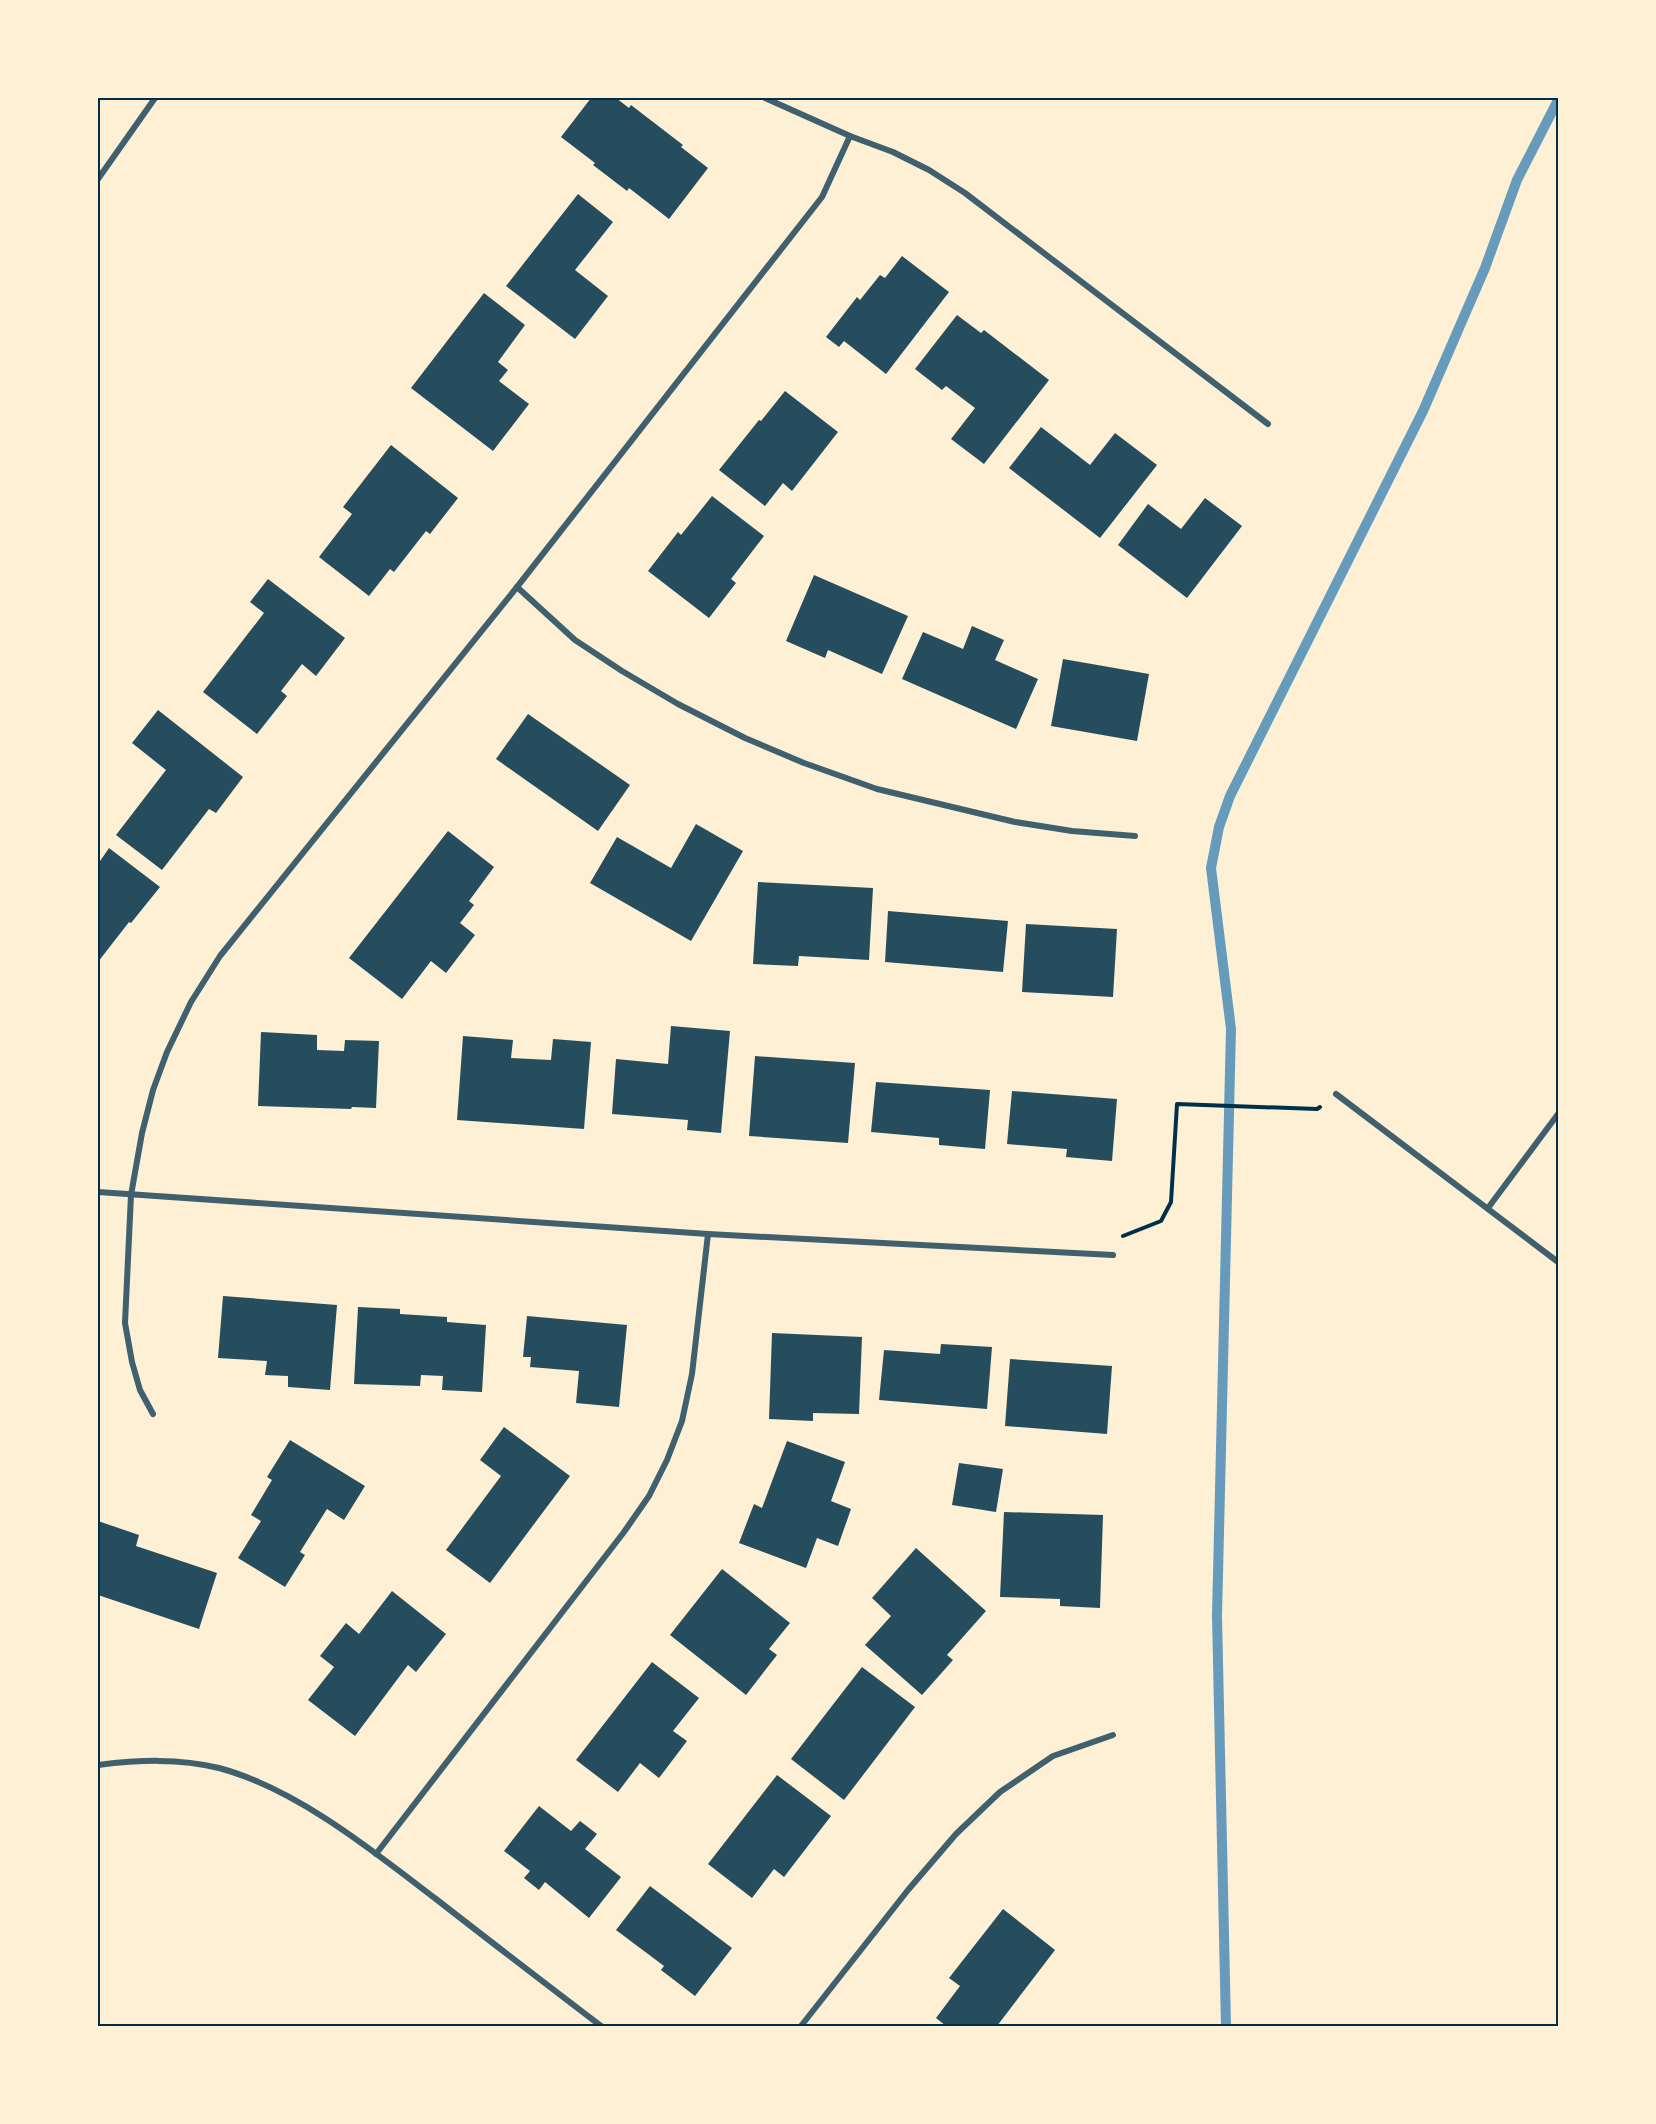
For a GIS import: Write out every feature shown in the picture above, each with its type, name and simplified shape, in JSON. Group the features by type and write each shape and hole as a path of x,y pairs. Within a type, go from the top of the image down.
{"street":[{"path":"98,179 155,98"},
{"path":"765,98 850,136 893,152 929,170 965,193 1268,424"},
{"path":"153,1414 140,1390 125,1323 131,1194 142,1133 153,1090 167,1052 191,1002 220,956 517,587 822,197 850,136"},
{"path":"517,587 575,640 622,671 678,704 745,738 804,763 877,789 1015,822 1072,831 1135,836"},
{"path":"1336,1094 1558,1262"},
{"path":"1488,1208 1558,1114"},
{"path":"98,1192 708,1234 1113,1255"},
{"path":"376,1854 624,1532 649,1496 667,1460 682,1421 692,1374 708,1234"},
{"path":"801,2026 908,1890 956,1834 1000,1792 1053,1756 1113,1735"},
{"path":"98,1765 135,1761 175,1761 219,1768 249,1778 296,1800 376,1854 601,2026"}],"path":[{"path":"1113,1255 1122,1236 1161,1221 1171,1202 1177,1104 1317,1109"}],"building":[{"path":"591,98 616,98 629,108 631,105 683,145 681,147 708,168 669,219 629,188 627,191 561,137"},
{"path":"578,194 613,222 575,270 608,296 575,339 506,286"},
{"path":"902,256 949,292 886,374 844,341 839,347 826,337 857,297 860,300 880,275 885,278"},
{"path":"484,293 525,325 498,362 508,370 499,381 529,404 493,451 411,388"},
{"path":"957,315 981,333 984,330 1049,380 984,464 951,439 975,408 946,386 942,390 915,369"},
{"path":"785,391 838,432 792,491 783,483 765,506 719,470"},
{"path":"1041,427 1090,465 1115,433 1157,465 1100,538 1009,468"},
{"path":"391,445 458,498 430,534 426,531 394,572 390,569 369,596 319,557 352,514 343,507"},
{"path":"712,496 764,536 731,579 736,583 709,618 648,571 678,532 681,535"},
{"path":"1205,498 1242,526 1187,598 1118,545 1148,504 1181,529"},
{"path":"814,575 908,616 882,674 828,650 825,658 786,641"},
{"path":"268,579 345,638 316,676 302,664 281,691 287,696 257,734 203,692 264,613 250,602"},
{"path":"972,626 1004,640 995,660 1038,679 1016,729 902,679 923,632 963,649"},
{"path":"1063,659 1149,674 1137,741 1051,726"},
{"path":"158,710 243,777 216,813 209,809 162,870 116,835 166,770 132,743"},
{"path":"528,714 630,785 598,831 496,759"},
{"path":"696,824 743,851 691,941 590,883 617,837 671,868"},
{"path":"448,831 494,867 469,901 474,905 460,923 475,935 446,973 431,961 402,999 349,958"},
{"path":"109,848 160,887 98,962 98,864"},
{"path":"758,882 873,888 869,960 799,956 798,966 753,964"},
{"path":"888,911 1008,921 1003,972 885,962"},
{"path":"1026,924 1117,929 1113,997 1022,992"},
{"path":"671,1026 730,1031 721,1133 687,1130 688,1120 612,1114 616,1059 668,1064"},
{"path":"261,1032 317,1035 317,1050 344,1051 345,1040 379,1041 376,1108 258,1106"},
{"path":"463,1036 513,1040 511,1058 551,1060 553,1039 591,1042 584,1129 457,1120"},
{"path":"755,1056 855,1063 848,1143 749,1136"},
{"path":"876,1082 990,1090 985,1149 939,1145 939,1138 871,1132"},
{"path":"1012,1091 1117,1099 1112,1161 1066,1157 1067,1149 1007,1144"},
{"path":"223,1296 337,1305 330,1390 288,1387 288,1376 265,1375 267,1361 218,1358"},
{"path":"358,1307 400,1309 400,1314 447,1317 447,1322 486,1325 482,1392 442,1390 443,1376 421,1375 420,1386 354,1384"},
{"path":"527,1316 627,1325 619,1407 576,1403 579,1371 530,1367 531,1357 523,1357"},
{"path":"772,1333 862,1337 859,1414 813,1413 813,1421 769,1419"},
{"path":"941,1344 992,1347 987,1409 879,1400 884,1350 940,1354"},
{"path":"1010,1359 1112,1366 1107,1434 1005,1426"},
{"path":"504,1427 570,1476 490,1583 446,1550 501,1476 480,1460"},
{"path":"290,1440 365,1486 344,1520 327,1509 300,1552 305,1555 285,1587 238,1558 261,1521 251,1515 272,1480 267,1477"},
{"path":"787,1441 845,1462 831,1501 851,1509 838,1546 817,1538 806,1568 739,1543 754,1504 762,1508"},
{"path":"959,1463 1003,1469 996,1512 952,1505"},
{"path":"1004,1512 1103,1515 1100,1608 1060,1606 1060,1599 1000,1597"},
{"path":"98,1521 139,1535 136,1546 217,1573 199,1629 98,1595"},
{"path":"916,1548 986,1611 947,1655 953,1660 922,1695 865,1645 891,1616 872,1598"},
{"path":"722,1569 790,1623 769,1649 777,1655 746,1695 670,1635"},
{"path":"392,1591 446,1634 416,1672 408,1665 355,1736 308,1700 334,1667 320,1656 346,1623 359,1634"},
{"path":"652,1662 699,1698 673,1731 687,1741 659,1778 640,1763 618,1792 576,1760"},
{"path":"862,1667 915,1707 844,1800 791,1759"},
{"path":"777,1775 831,1816 784,1877 774,1869 752,1898 708,1864"},
{"path":"539,1806 571,1831 580,1821 597,1834 585,1849 621,1877 589,1918 545,1882 539,1890 524,1878 530,1871 504,1851"},
{"path":"650,1886 732,1948 695,1996 661,1970 664,1966 616,1930"},
{"path":"1003,1909 1055,1950 997,2026 946,2026 936,2018 960,1986 949,1978"}],"waterway":[{"path":"1226,2026 1217,1616 1231,1029 1211,868 1219,827 1230,796 1423,411 1485,268 1517,180 1558,100"}]}
